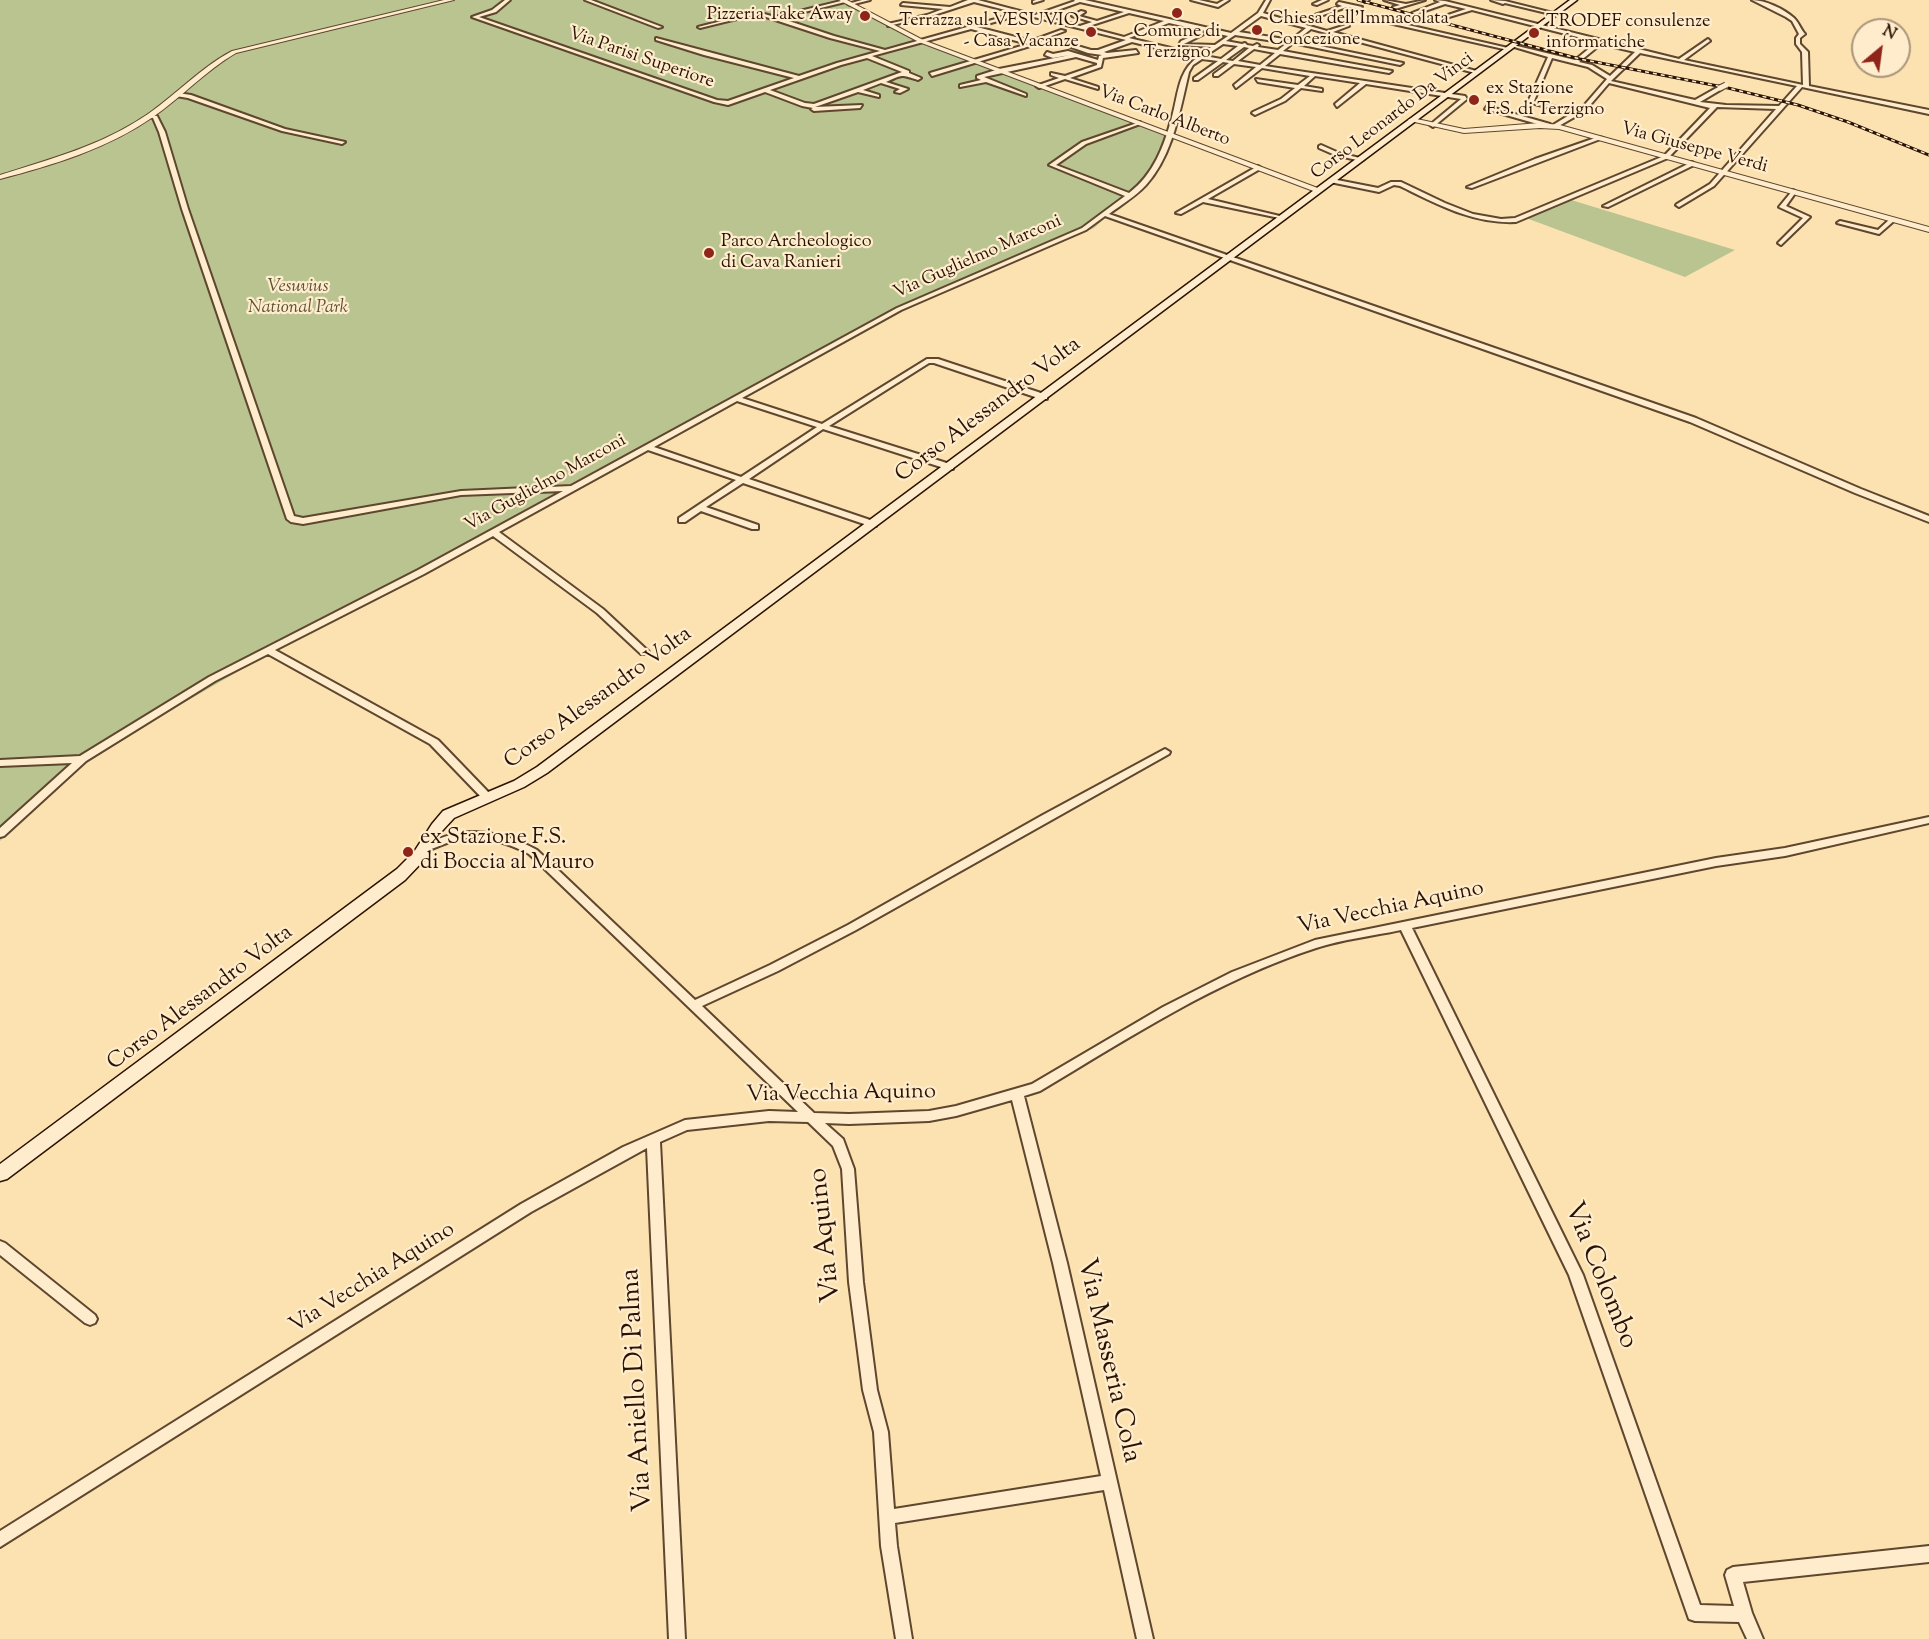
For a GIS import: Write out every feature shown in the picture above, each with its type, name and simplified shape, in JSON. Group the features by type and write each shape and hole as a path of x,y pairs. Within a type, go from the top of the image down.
{"main road":[{"name":"Corso Leonardo Da Vinci","path":"1229,257 1574,0"},
{"name":"Corso Alessandro Volta","path":"0,1174 399,876 424,848 432,831 445,817 536,774 1229,257"}],"street":[{"path":"0,177 98,146 120,136 151,116 220,60 237,51 452,0"},
{"name":"Via Parisi Superiore","path":"508,0 494,11 474,17 716,101 736,101 839,64 870,62 887,51 921,40 1022,13"},
{"path":"587,0 660,27"},
{"path":"775,18 845,2 868,0"},
{"path":"890,25 973,0 1200,57 1465,98 1433,125"},
{"path":"975,9 998,0"},
{"path":"1036,16 1080,0 1232,34 1303,43 1400,63"},
{"path":"1193,0 1218,6 1227,0"},
{"path":"1200,57 1253,20 1260,14 1268,0"},
{"path":"1315,4 1326,0"},
{"path":"1386,0 1406,5"},
{"path":"1395,8 1423,0"},
{"path":"1437,0 1638,52 1929,112"},
{"path":"1493,0 1555,14"},
{"path":"1679,205 1705,190 1779,108 1803,86 1805,52 1798,44 1798,38 1803,34 1800,33 1798,24 1789,16 1754,0"},
{"path":"897,1 929,15"},
{"path":"1458,5 1469,1 1478,4"},
{"name":"Via Carlo Alberto","path":"845,2 921,40 1319,190"},
{"path":"1414,13 1446,2"},
{"path":"1038,3 1058,8"},
{"path":"1038,3 1052,11"},
{"path":"1336,3 1360,8"},
{"path":"1487,12 1504,3 1529,3"},
{"path":"903,4 940,5 951,8"},
{"path":"1294,23 1347,6"},
{"path":"1438,20 1471,9"},
{"path":"1504,16 1518,9"},
{"path":"1081,28 1129,12"},
{"path":"700,27 757,13 832,37 887,51"},
{"path":"1074,20 1082,14 1095,23"},
{"path":"1260,14 1477,72"},
{"path":"1253,20 1304,32"},
{"path":"1332,181 1378,190 1393,183 1401,184 1467,215 1511,221 1666,157 1714,107 1610,80 1593,67 1551,55 1382,20"},
{"path":"1124,38 1170,21"},
{"path":"1327,32 1347,25"},
{"path":"970,27 1030,43 1063,31"},
{"path":"1236,86 1310,27"},
{"path":"1275,65 1320,30"},
{"path":"1202,33 1189,38 1181,45 1213,48 1244,55"},
{"path":"1212,59 1244,35"},
{"path":"1197,79 1255,36"},
{"path":"1216,75 1266,38"},
{"path":"658,39 706,54 801,78"},
{"path":"1039,86 1095,68 1098,57 1132,40"},
{"path":"1679,61 1708,40"},
{"path":"1059,41 1098,57"},
{"path":"1221,42 1389,71"},
{"path":"1576,62 1600,42"},
{"path":"932,74 1028,45"},
{"path":"1047,54 1053,56 1068,52 1072,58"},
{"path":"1024,95 979,77 1028,63 1055,64 1072,58 1136,52"},
{"path":"1487,108 1551,126 1576,114 1638,52"},
{"path":"1373,84 1408,54"},
{"path":"1551,55 1531,102 1576,114"},
{"name":"Via Guglielmo Marconi","path":"0,834 82,759 204,684 421,572 899,309 1084,230 1150,176 1171,135 1186,72 1191,64 1200,57"},
{"path":"809,106 907,72 879,60 870,62"},
{"path":"1262,65 1287,67 1292,63"},
{"path":"1697,101 1728,81 1705,66"},
{"path":"903,73 918,78"},
{"path":"1053,74 1096,88"},
{"path":"1256,113 1283,100 1314,75"},
{"path":"866,80 899,89 910,83"},
{"path":"962,86 986,80"},
{"path":"1258,80 1320,90"},
{"path":"1337,105 1364,83"},
{"path":"765,90 816,109 860,106"},
{"path":"858,90 877,96"},
{"path":"178,95 189,96 284,130 342,142"},
{"path":"1672,96 1731,108 1760,105 1779,108"},
{"path":"151,116 155,117 162,132 203,264 290,517 303,521 461,494 571,488"},
{"name":"Via Giuseppe Verdi","path":"1412,120 1474,132 1529,124 1551,126 1929,230"},
{"path":"1129,195 1053,165 1084,143 1138,123"},
{"path":"1470,187 1600,138"},
{"path":"1321,147 1337,154 1361,159"},
{"path":"1606,206 1692,164"},
{"path":"1179,213 1258,168"},
{"path":"1781,243 1807,217 1782,207 1793,192"},
{"path":"1203,200 1282,218"},
{"path":"1104,214 1693,420 1929,519"},
{"path":"1839,223 1879,232 1892,220"},
{"path":"682,520 823,426 927,361 935,361 1044,397"},
{"path":"737,399 950,467"},
{"path":"648,448 873,524"},
{"path":"700,508 755,527"},
{"path":"493,532 600,611 644,652"},
{"path":"268,650 434,742 487,797"},
{"path":"694,1005 787,963 892,907 1006,840 1165,752"},
{"path":"0,763 82,759"},
{"name":"Via Vecchia Aquino","path":"0,1540 526,1208 653,1138 685,1125 713,1120 769,1116 812,1119 929,1116 1017,1095 1036,1088 1167,1010 1236,975 1315,944 1716,862 1785,852 1929,820"},
{"name":"Via Aquino","path":"424,848 458,836 470,835 528,849 545,862 838,1143 848,1169 856,1282 870,1390 881,1432 887,1517 903,1639"},
{"name":"Via Colombo","path":"1405,926 1576,1275 1695,1613 1744,1614"},
{"name":"Via Masseria Cola","path":"1017,1095 1060,1263 1145,1639"},
{"name":"Via Aniello Di Palma","path":"653,1138 676,1639"},
{"path":"0,1246 90,1319"},
{"path":"887,1517 1108,1482"},
{"path":"1755,1639 1744,1614 1733,1575 1929,1554"}],"green space":[{"name":"Vesuvius National Park","path":"0,0 845,0 882,18 904,33 1172,135 1173,139 1152,176 1094,228 963,283 902,312 608,474 289,642 83,761 0,841"},
{"path":"1568,199 1735,250 1685,277 1526,218"}],"railway":[{"path":"1358,0 1580,59 1728,88 1798,105 1848,122 1929,155"}],"place":[{"name":"Comune di Terzigno","path":"1177,13"},
{"name":"Pizzeria Take Away","path":"865,16"},
{"name":"Chiesa dell'Immacolata Concezione","path":"1257,30"},
{"name":"Terrazza sul VESUVIO - Casa Vacanze","path":"1091,32"},
{"name":"TRODEF consulenze informatiche","path":"1534,33"},
{"name":"ex Stazione F.S. di Terzigno","path":"1474,100"},
{"name":"Parco Archeologico di Cava Ranieri","path":"709,253"},
{"name":"ex Stazione F.S. di Boccia al Mauro","path":"408,852"}]}
